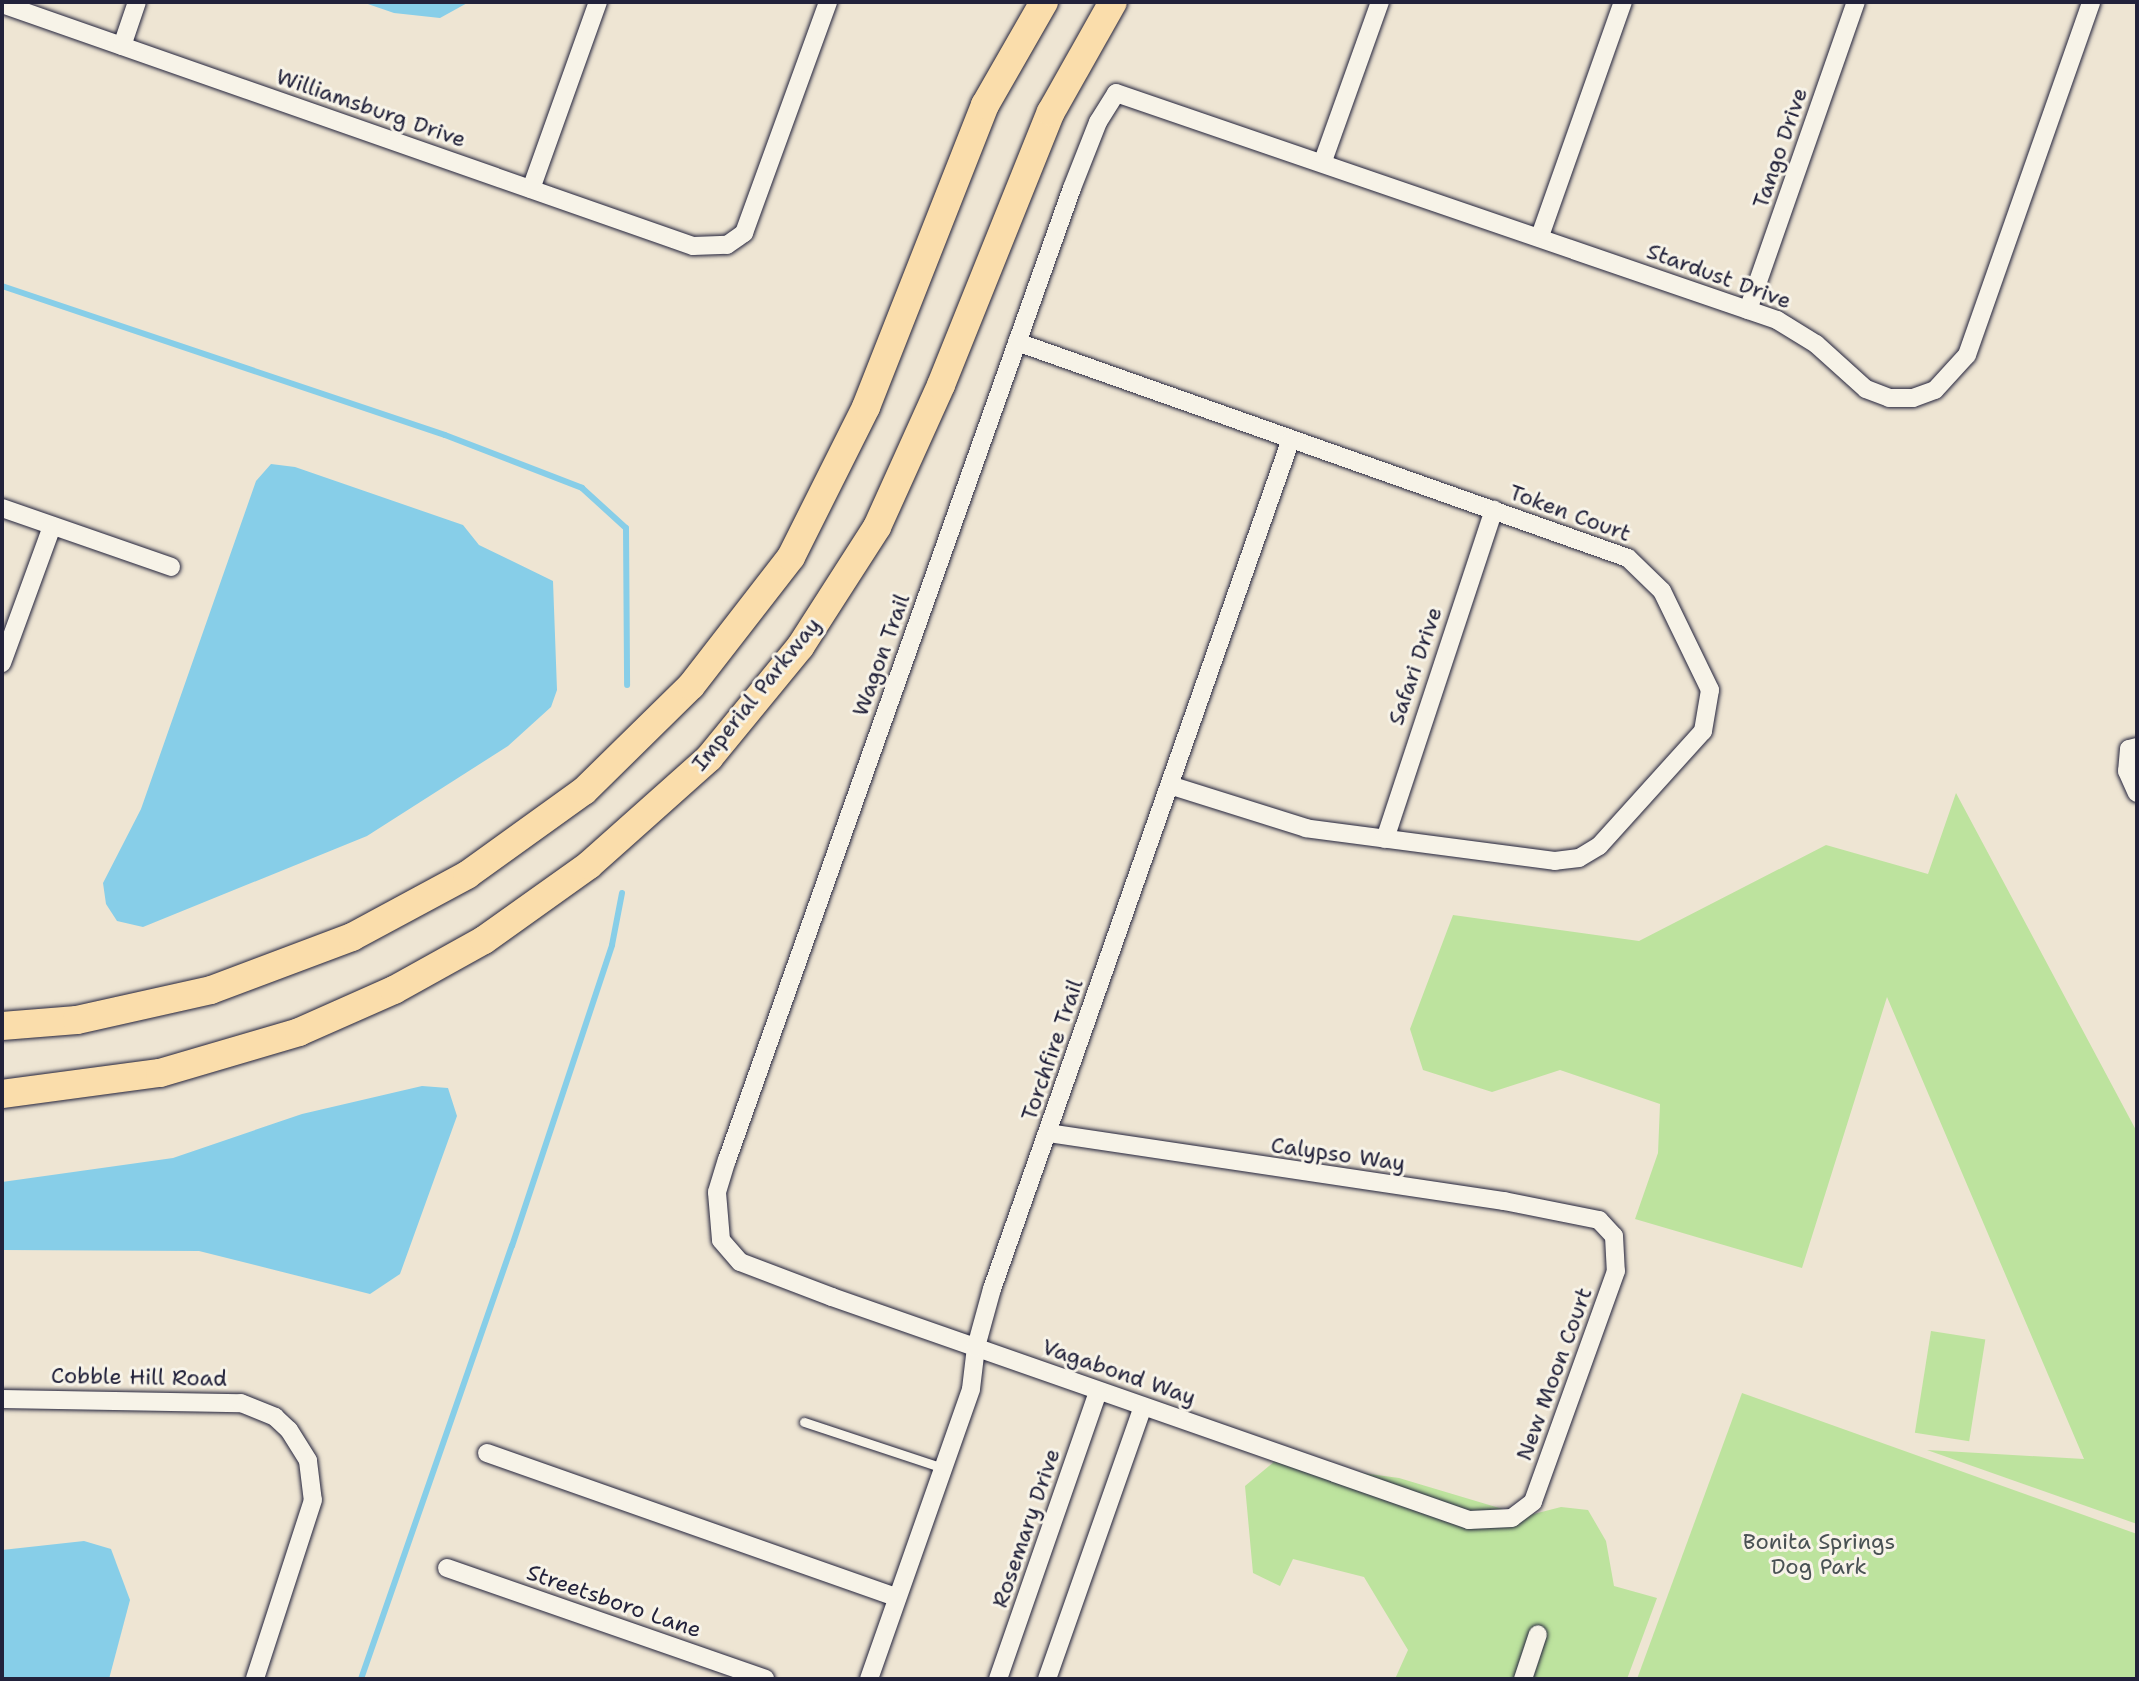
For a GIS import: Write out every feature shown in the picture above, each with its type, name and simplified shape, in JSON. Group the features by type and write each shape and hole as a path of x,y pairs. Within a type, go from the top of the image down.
{"main road":[{"path":"2,1026 77,1020 211,990 352,937 467,875 584,791 691,686 791,557 866,407 985,105 1044,2"},
{"name":"Imperial Parkway","path":"2,1094 160,1073 299,1032 394,990 484,940 589,865 709,758 800,647 877,527 941,385 1051,112 1113,2"}],"street":[{"path":"122,46 137,2"},
{"path":"531,189 598,2"},
{"name":"Williamsburg Drive","path":"2,4 693,246 727,245 744,233 828,2"},
{"path":"1323,161 1380,2"},
{"path":"1540,236 1623,2"},
{"name":"Tango Drive","path":"1748,310 1856,2"},
{"name":"Stardust Drive","path":"1116,93 1323,161 1748,310 1797,331 1866,389 1889,398 1913,398 1935,390 1955,374 1967,355 2091,2"},
{"name":"Wagon Trail","path":"721,1240 717,1192 727,1160 1017,342 1098,122 1116,93"},
{"name":"Token Court","path":"1017,342 1628,558 1648,572 1710,690 1710,711 1703,731 1599,846 1579,858 1555,861 1272,821 1170,785"},
{"name":"Torchfire Trail","path":"869,1679 971,1389 976,1347 1048,1133 1291,439"},
{"path":"2,508 171,567"},
{"name":"Safari Drive","path":"1385,839 1494,510"},
{"path":"2,663 52,526"},
{"path":"2137,747 2129,749 2127,771 2137,793"},
{"name":"Calypso Way","path":"1048,1133 1579,1213 1599,1220 1614,1236"},
{"name":"New Moon Court","path":"1512,1518 1533,1502 1565,1422 1616,1271 1614,1236"},
{"name":"Vagabond Way","path":"721,1240 740,1262 1098,1392 1469,1520 1512,1518"},
{"name":"Rosemary Drive","path":"998,1679 1098,1392"},
{"name":"Cobble Hill Road","path":"2,1399 241,1403 275,1417 289,1430 308,1461 313,1500 255,1679"},
{"path":"1047,1679 1143,1407"},
{"path":"487,1453 896,1597"},
{"name":"Streetsboro Lane","path":"447,1568 765,1679"},
{"path":"1523,1679 1538,1634"}],"lane":[{"path":"804,1422 943,1468"}],"green space":[{"path":"1956,793 2137,1132 2137,1524 1927,1450 2084,1459 1887,997 1802,1268 1635,1219 1658,1153 1660,1104 1560,1070 1492,1092 1423,1070 1410,1029 1453,915 1639,941 1826,845 1928,874"},
{"path":"1931,1331 1985,1340 1969,1441 1915,1433"},
{"name":"Bonita Springs Dog Park","path":"1742,1393 2137,1534 2137,1679 1637,1679"},
{"path":"1275,1461 1399,1478 1526,1516 1561,1507 1588,1510 1606,1541 1614,1586 1657,1598 1627,1679 1395,1679 1408,1650 1364,1577 1293,1559 1280,1586 1253,1573 1245,1486"}],"water":[{"path":"362,2 469,2 440,18 394,13"},
{"path":"271,464 295,467 463,525 479,545 553,581 557,690 551,707 508,746 367,836 143,927 117,921 106,904 103,883 141,809 256,481"},
{"path":"422,1086 448,1088 457,1116 400,1274 370,1294 199,1251 2,1250 2,1182 173,1158 302,1114"},
{"path":"84,1541 111,1549 130,1600 109,1679 2,1679 2,1550"}],"waterway":[{"path":"2,286 445,435 582,488 626,528 627,685"},
{"path":"361,1679 512,1246 612,945 622,893"}]}
